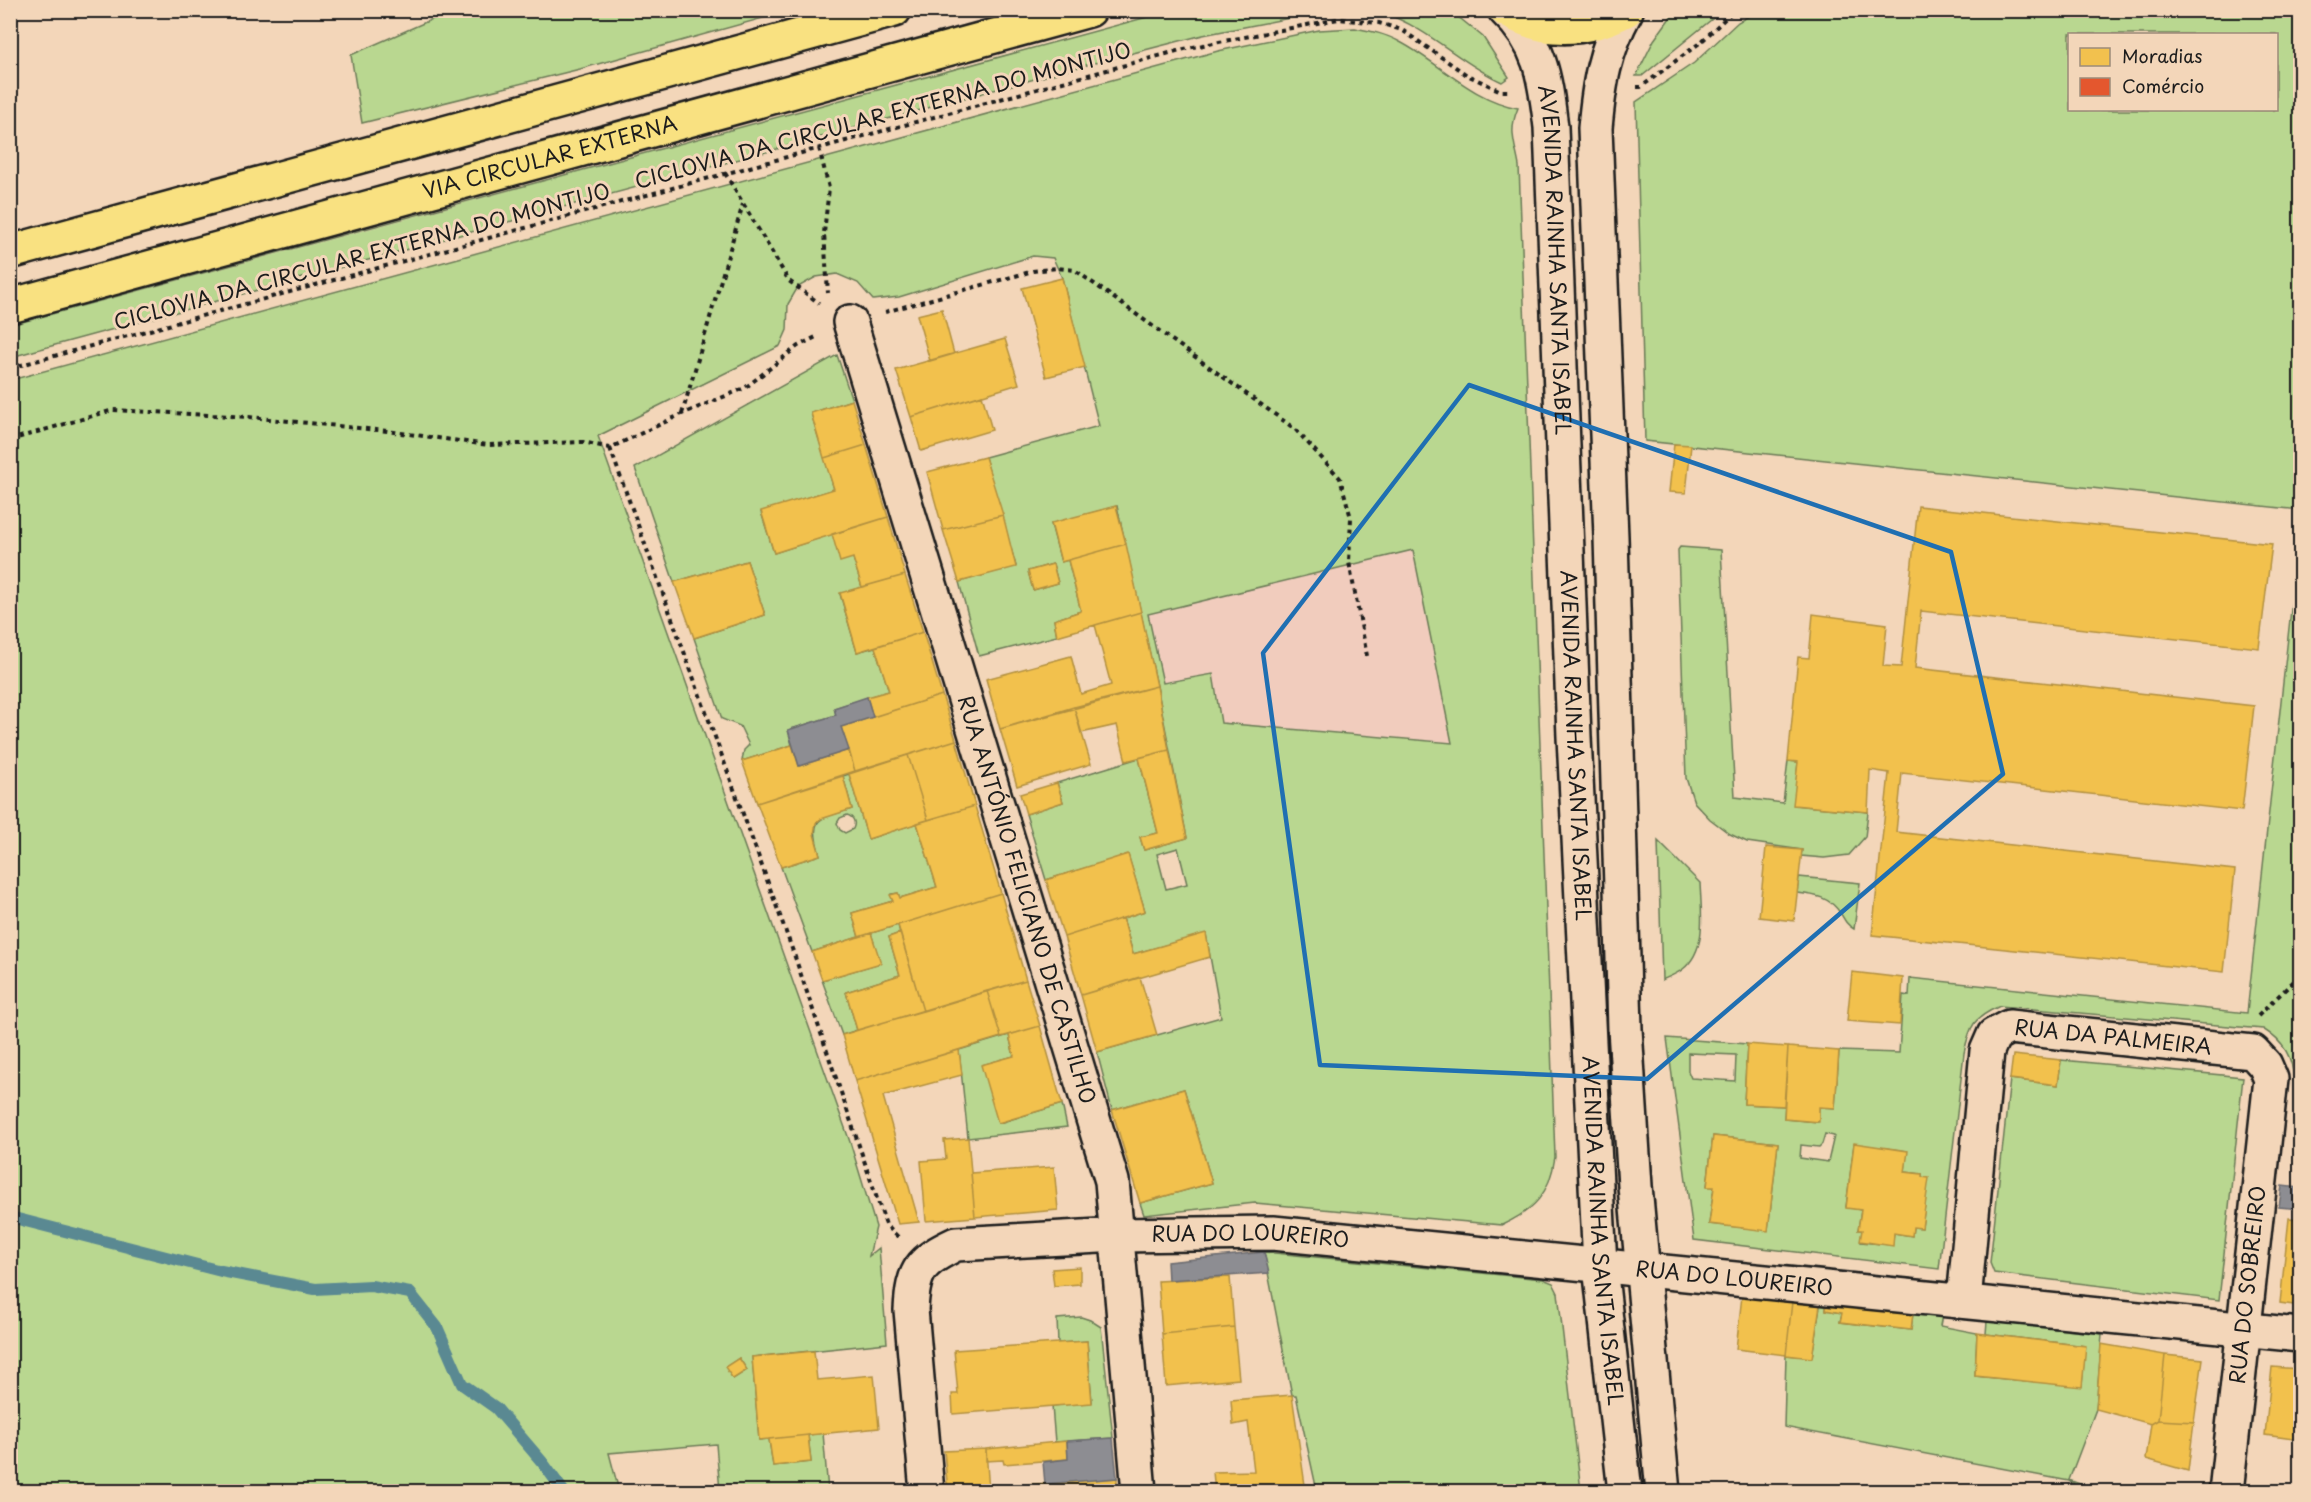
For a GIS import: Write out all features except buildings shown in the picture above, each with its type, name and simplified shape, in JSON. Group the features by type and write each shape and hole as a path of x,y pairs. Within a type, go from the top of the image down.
{"main road":[{"path":"10,252 894,10"},
{"name":"VIA CIRCULAR EXTERNA","path":"10,306 1089,10"},
{"path":"1506,10 1525,21 1566,28 1605,21 1626,11"}],"street":[{"name":"AVENIDA RAINHA SANTA ISABEL","path":"1506,10 1529,38 1538,55 1551,127 1574,737 1600,1266 1625,1491"},
{"name":"AVENIDA RAINHA SANTA ISABEL","path":"1626,11 1608,47 1598,90 1595,128 1611,537 1625,1029 1633,1158 1663,1491"},
{"name":"RUA ANTÓNIO FELICIANO DE CASTILHO","path":"840,316 1112,1181 1139,1491"},
{"name":"RUA DA PALMEIRA","path":"1964,1301 1987,1051 1995,1035 2009,1028 2253,1052 2265,1065 2271,1079"},
{"name":"RUA DO SOBREIRO","path":"2226,1491 2271,1079"},
{"name":"RUA DO LOUREIRO","path":"922,1265 937,1253 956,1244 1118,1235 1273,1233 2301,1335"},
{"path":"922,1265 912,1286 911,1310 927,1491"}],"path":[{"path":"1598,90 1641,87 1701,42 1734,10"},
{"name":"CICLOVIA DA CIRCULAR EXTERNA DO MONTIJO","path":"10,368 1188,48 1338,19 1379,23 1402,30 1467,75 1502,91 1546,90"},
{"path":"819,148 829,188 824,233 840,316"},
{"path":"725,173 789,281 840,316"},
{"path":"682,414 743,204"},
{"path":"10,440 113,410 387,430 488,445 583,442 610,448 682,414 745,388 840,316 1033,271 1057,268 1075,270 1295,429 1340,478 1351,518 1348,562 1367,656"},
{"path":"610,448 795,957 886,1225 922,1265"},
{"path":"2255,1018 2301,975"}],"highlighted area":[{"path":"1469,385 1951,552 2003,774 1647,1079 1320,1065 1263,653"}],"shaded area":[{"path":"1413,549 1452,743 1221,723 1162,683 1147,614"}],"green space":[{"path":"453,10 788,11 580,69 362,123 351,55"},
{"path":"1173,10 1326,11 1203,35 1075,68 11,357 11,325"},
{"path":"1369,11 1451,11 1483,37 1509,77 1502,82 1414,27 1380,12"},
{"path":"1675,11 1722,11 1642,76 1636,76 1654,40"},
{"path":"1758,11 2300,11 2300,510 1645,441 1636,102 1694,63 1738,22"},
{"path":"1355,28 1389,37 1415,51 1471,89 1501,104 1518,108 1513,130 1519,166 1555,1157 1549,1181 1539,1199 1524,1213 1502,1225 1255,1203 1144,1215 1140,1203 1212,1183 1184,1089 1112,1110 1097,1052 1221,1017 1206,934 1133,954 1123,918 1145,911 1128,855 1046,880 1026,814 1063,802 1057,783 1139,758 1158,833 1140,837 1144,850 1187,838 1157,686 1117,506 1051,524 1061,562 1068,560 1081,611 1054,620 1057,636 979,656 959,582 1016,566 985,457 1099,426 1062,278 1053,258 1033,256 899,297 873,300 858,283 837,274 816,277 798,287 788,304 787,330 780,346 598,436 850,1142 876,1227 869,1256 879,1248 887,1343 752,1357 759,1440 769,1439 773,1466 811,1462 808,1435 823,1433 828,1491 720,1491 716,1444 609,1453 619,1491 11,1492 11,380 1218,51 1319,30","holes":["1413,550 1452,743 1221,723 1213,674 1163,683 1148,614","1053,564 1058,583 1033,590 1028,571","1178,848 1187,884 1166,889 1157,854","739,1358 747,1370 733,1379 726,1367"]},
{"path":"837,355 852,400 811,413 834,489 761,512 774,553 832,534 853,558 862,587 840,594 857,652 875,647 889,691 834,708 836,715 788,730 792,745 742,761 744,750 749,745 740,726 722,719 694,638 765,615 747,561 674,582 635,468"},
{"path":"2300,527 2300,1083 2294,1082 2292,1065 2282,1045 2263,1029 2000,1006 1984,1014 1974,1023 1966,1043 1939,1269 1694,1240 1667,1038 1747,1044 1744,1104 1784,1106 1788,1047 1784,1119 1818,1122 1819,1107 1835,1108 1839,1051 1899,1053 1903,995 1909,996 1910,978 2247,1013","holes":["1688,1053 1736,1055 1735,1081 1691,1078 1688,1071","1825,1134 1834,1136 1828,1162 1800,1158 1801,1145 1819,1147","1713,1136 1778,1143 1768,1230 1709,1224 1714,1187 1707,1186","1854,1144 1907,1151 1905,1172 1922,1174 1922,1177 1928,1179 1922,1228 1913,1227 1912,1236 1894,1233 1892,1245 1861,1242 1862,1230 1858,1230 1861,1210 1846,1207"]},
{"path":"1680,547 1721,550 1735,797 1783,803 1788,761 1798,762 1794,805 1868,812 1865,837 1849,855 1824,858 1801,856 1802,850 1747,842 1730,834 1710,819 1694,802 1686,778 1678,550"},
{"path":"849,774 868,839 917,823 937,887 900,898 898,893 891,894 893,901 852,913 859,937 812,952 781,867 820,855 815,833 819,821 852,809 843,776","holes":["847,815 854,820 854,827 845,833 840,830 837,823 840,818"]},
{"path":"1658,841 1700,883 1702,917 1700,940 1691,961 1681,971 1662,980"},
{"path":"1799,877 1860,883 1854,929 1846,923 1837,908 1827,900 1797,893"},
{"path":"898,925 900,933 889,937 900,975 846,992 857,1030 842,1035 822,980 880,963 871,933"},
{"path":"1009,1035 1014,1056 982,1065 999,1123 1062,1104 1067,1127 968,1138 959,1050"},
{"path":"2061,1060 2243,1077 2219,1300 1994,1273 1990,1263 2010,1079 2058,1085"},
{"path":"1264,1252 1543,1279 1553,1283 1558,1293 1581,1491 1317,1491 1296,1395 1292,1395"},
{"path":"1793,1296 1827,1301 1826,1310 1842,1313 1840,1322 1911,1330 1913,1313 1942,1315 1940,1326 1977,1333 1975,1376 2082,1386 2085,1346 1986,1334 1987,1321 2102,1334 2096,1409 2069,1480 2098,1491 2085,1491 2069,1481 1784,1427 1786,1355 1812,1357 1820,1306 1792,1302"},
{"path":"1081,1317 1101,1327 1113,1438 1055,1442 1052,1406 1092,1402 1087,1341 1058,1343 1057,1319"}],"waterway":[{"path":"10,1217 221,1271 315,1289 371,1286 410,1293 437,1327 462,1384 496,1408 543,1463 564,1492"}]}
